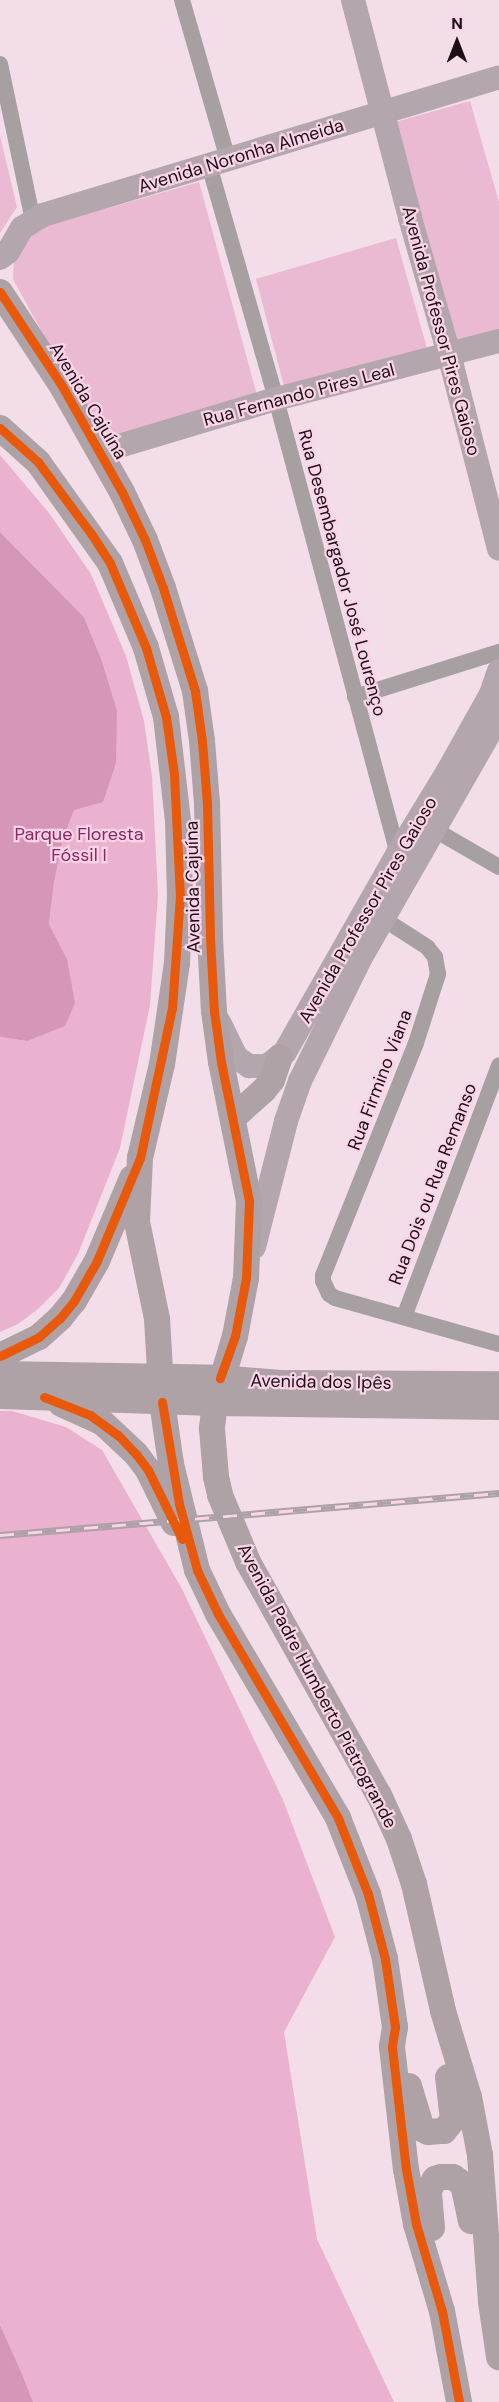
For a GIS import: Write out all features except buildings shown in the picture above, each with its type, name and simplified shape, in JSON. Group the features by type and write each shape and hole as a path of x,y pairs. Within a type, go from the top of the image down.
{"main road":[{"name":"Avenida Professor Pires Gaioso","path":"353,0 381,113 449,354 499,549"},
{"name":"Avenida Noronha Almeida","path":"33,220 499,77"},
{"path":"0,258 8,252 22,228 33,220"},
{"name":"Avenida Cajuína","path":"0,292 62,386 145,540 178,632 195,691 207,803 214,1011 221,1062 234,1117 249,1202 246,1278 235,1335 220,1378 215,1404"},
{"name":"Rua Fernando Pires Leal","path":"99,452 276,399 499,341"},
{"name":"Avenida Cajuína","path":"0,428 38,462 110,563 146,648 166,717 178,821 180,896 177,963 162,1064 140,1158 137,1222 157,1319 162,1402"},
{"name":"Avenida Professor Pires Gaioso","path":"280,1057 371,926 398,853 454,762 491,694 499,671"},
{"path":"246,1278 286,1121 300,1081 371,926 435,830 499,716"},
{"path":"214,1011 232,1050 241,1062 259,1068 267,1066 280,1057"},
{"path":"234,1117 272,1080 280,1057"},
{"path":"0,1356 39,1337 60,1318 74,1301 97,1261 140,1158"},
{"name":"Avenida dos Ipês","path":"0,1374 161,1376 282,1383 499,1384"},
{"path":"197,1570 177,1494 162,1402 220,1378"},
{"name":"Avenida dos Ipês","path":"0,1396 215,1404 499,1407"},
{"path":"44,1397 90,1415 118,1435 148,1470 218,1614 338,1818 368,1894 385,1959 395,2028 418,2123 428,2132 444,2131 453,2120 443,2050 443,2011"},
{"name":"Avenida Padre Humberto Pietrogrande","path":"215,1404 213,1456 224,1506 248,1562 380,1795 399,1839 414,1884 443,2011 469,2097 480,2155 491,2302 499,2357"},
{"path":"395,2028 392,2047 406,2169 416,2224 442,2311"},
{"path":"459,2402 442,2311 429,2196 431,2184 435,2179 445,2176 458,2179 465,2189 480,2269 491,2302"}],"street":[{"name":"Rua Desembargador José Lourenço","path":"182,0 276,399 398,853"},
{"path":"0,64 33,220"},
{"path":"355,697 499,652"},
{"path":"435,830 499,867"},
{"name":"Rua Firmino Viana","path":"371,926 427,947 435,957 438,974 416,1043 323,1275 325,1287 335,1298 404,1317"},
{"name":"Rua Dois ou Rua Remanso","path":"404,1317 499,1065"},
{"path":"404,1317 499,1344"}],"shaded area":[{"path":"470,101 499,202 499,332 457,344 395,122"},
{"path":"0,136 17,207 0,233"},
{"path":"199,182 258,399 101,440 13,279 14,257 28,231"},
{"path":"396,238 428,352 285,390 256,279"},
{"path":"0,532 84,617 102,661 117,710 116,763 103,802 74,810 63,839 54,883 49,924 67,959 75,1003 65,1026 27,1041 0,1037"},
{"path":"0,2325 21,2372 33,2402 0,2402"}],"green space":[{"name":"Parque Floresta Fóssil I","path":"0,455 49,513 91,574 126,656 144,721 152,776 158,895 150,1005 120,1148 78,1254 59,1288 38,1309 18,1324 0,1332 0,1037 27,1041 67,959 49,924 54,883 63,839 117,710 102,661 84,617 0,532"},
{"path":"0,1411 12,1411 66,1427 102,1450 182,1589 283,1800 335,1937 284,2032 317,2239 394,2402 33,2402 0,2325"}],"railway":[{"path":"0,1535 499,1493"}],"cycle path":[{"path":"0,292 62,386 122,492 145,540 163,588 195,691 207,803 214,1011 221,1062 249,1201 246,1278 235,1336 220,1378"},
{"path":"0,428 38,462 92,535 110,563 146,648 166,717 174,774 180,895 172,1008 140,1158 97,1261 74,1301 60,1318 39,1337 0,1356"},
{"path":"44,1397 90,1415 118,1435 148,1470 182,1539"},
{"path":"162,1402 179,1504 197,1570 218,1614 338,1818 368,1894 385,1959 395,2027 392,2047 406,2169 416,2224 442,2311 459,2402"}]}
